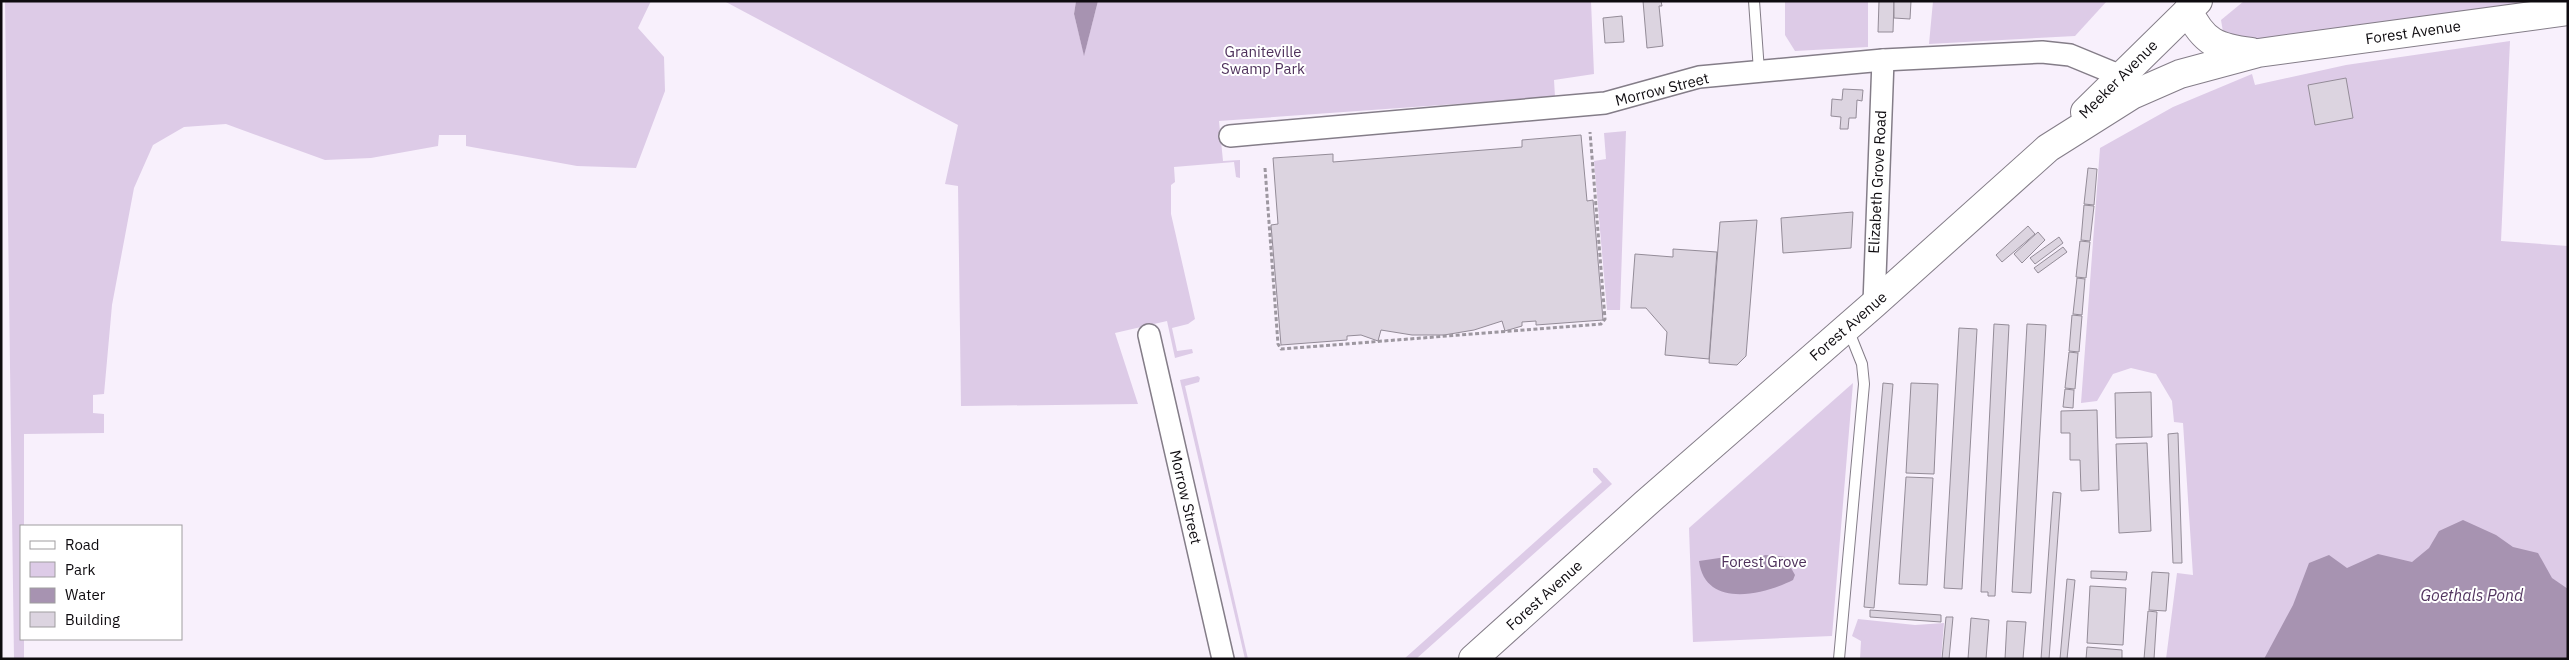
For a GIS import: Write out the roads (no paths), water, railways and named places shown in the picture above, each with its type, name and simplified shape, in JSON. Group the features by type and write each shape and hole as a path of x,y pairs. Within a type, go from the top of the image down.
{"main road":[{"name":"Forest Avenue","path":"2193,6 2195,26 2207,39 2224,47 2258,53"},
{"name":"Meeker Avenue","path":"2048,148 2193,6"},
{"name":"Forest Avenue","path":"1473,659 1645,504 1848,327 2048,148 2132,95 2180,74 2258,53 2568,11"}],"street":[{"name":"Morrow Street","path":"1230,136 1605,103 1699,77 1883,60 2042,52 2070,55 2121,76"},
{"name":"Elizabeth Grove Road","path":"1874,304 1883,60"},
{"name":"Morrow Street","path":"1149,335 1223,659"}],"lane":[{"path":"1754,1 1759,71"},
{"path":"1839,659 1864,384 1862,364 1848,327"}],"water":[{"path":"1076,1 1098,1 1084,56 1074,14"},
{"name":"Goethals Pond","path":"2463,520 2496,535 2513,547 2538,553 2552,578 2568,589 2568,659 2264,659 2293,605 2309,563 2329,555 2347,568 2378,554 2412,562 2429,548 2439,531"},
{"path":"1765,555 1785,557 1795,575 1793,580 1767,590 1752,593 1737,594 1724,592 1712,586 1704,576 1699,561 1726,557 1745,565"}],"park label":[{"name":"Graniteville Swamp Park","path":"1263,60"},
{"name":"Forest Grove","path":"1764,561"}]}
